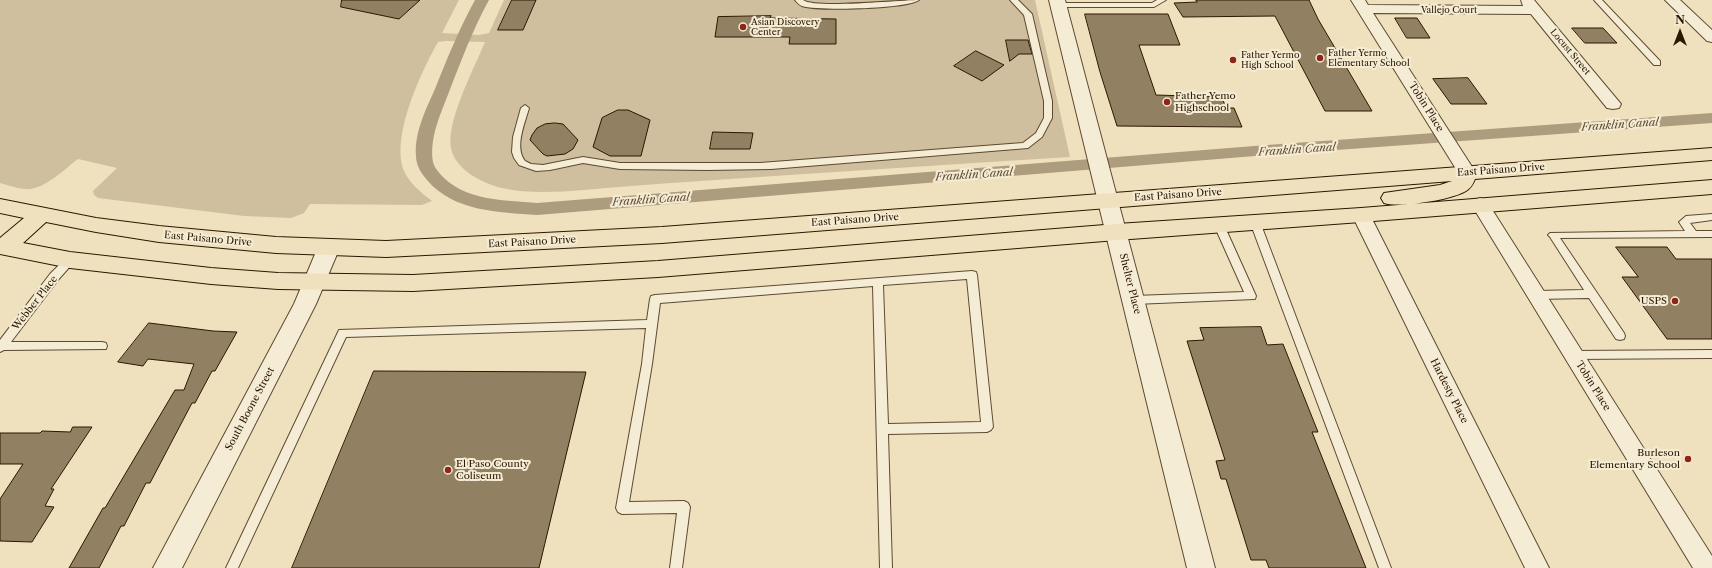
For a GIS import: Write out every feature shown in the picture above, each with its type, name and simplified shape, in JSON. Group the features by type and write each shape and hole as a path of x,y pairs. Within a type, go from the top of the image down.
{"main road":[{"name":"East Paisano Drive","path":"0,206 41,215 159,234 276,245 386,249 662,235 1712,154"},
{"path":"1326,217 1353,206 1375,201 1445,191 1455,188 1465,180 1467,173"},
{"path":"2,246 70,260 211,276 278,282 412,283 674,268 1117,232 1361,215 1480,204 1712,187"},
{"path":"2,246 41,215"}],"street":[{"path":"1672,0 1712,38"},
{"name":"Shelter Place","path":"1058,3 1202,568"},
{"name":"Vallejo Court","path":"1361,5 1530,5"},
{"name":"Tobin Place","path":"1361,5 1467,173"},
{"name":"Locust Street","path":"1530,5 1613,104"},
{"name":"Tobin Place","path":"1480,204 1706,568"},
{"name":"Hardesty Place","path":"1361,215 1537,568"},
{"name":"South Boone Street","path":"167,568 305,304 329,247"}],"lane":[{"path":"799,0 803,4 857,6 900,4 915,0"},
{"path":"525,108 516,143 518,157 522,163 545,168 578,160 613,165 638,166 759,166 1025,146 1039,135 1048,118 1048,100 1028,14 1014,0"},
{"path":"1058,3 1090,5 1154,5 1162,0"},
{"path":"1598,0 1657,63"},
{"path":"1693,234 1684,222 1689,218 1712,217"},
{"path":"1255,222 1385,568"},
{"path":"1134,300 1250,296 1219,225"},
{"path":"1620,336 1553,235 1712,234"},
{"name":"Webber Place","path":"1,347 54,277 70,260"},
{"path":"676,568 684,507 622,508 647,364 655,299 972,275 987,427 881,429"},
{"path":"878,282 886,568"},
{"path":"1536,295 1593,294"},
{"path":"232,568 343,333 652,324"},
{"path":"1,347 102,346"},
{"path":"1574,355 1712,354"}],"shaded area":[{"path":"0,0 459,0 442,33 479,35 489,33 504,0 1035,0 1070,157 564,191 533,192 512,190 495,186 472,176 455,159 450,141 452,127 461,97 485,42 446,41 438,42 423,70 409,106 401,143 401,159 407,177 432,201 422,205 310,204 304,213 291,218 244,216 98,198 94,195 93,191 117,168 78,159 60,174 39,187 24,189 0,183"}],"building":[{"path":"342,0 420,0 399,19 341,7"},
{"path":"512,0 536,0 523,30 498,30"},
{"name":"Father Yermo Elementary School","path":"1196,0 1309,0 1318,19 1372,111 1325,111 1275,16 1183,17 1174,3 1197,2"},
{"path":"1085,14 1168,14 1180,45 1139,45 1156,95 1221,97 1227,108 1234,108 1242,127 1117,126 1100,72"},
{"path":"771,16 770,18 836,19 836,44 789,44 790,37 715,37 718,17"},
{"path":"1395,18 1417,18 1430,38 1407,38"},
{"path":"1572,28 1603,28 1617,43 1585,43"},
{"path":"1006,40 1028,40 1032,54 1019,54 1010,61"},
{"path":"976,51 1004,65 982,81 954,66"},
{"path":"1468,78 1487,104 1451,104 1433,79"},
{"path":"618,110 628,110 650,120 641,156 610,156 593,147 602,118"},
{"path":"545,124 563,124 578,140 573,149 565,154 547,156 543,154 530,140 537,128"},
{"path":"713,132 753,133 750,149 710,149"},
{"name":"USPS","path":"1616,247 1667,247 1676,259 1712,259 1712,339 1667,339 1622,277 1638,277"},
{"path":"149,323 213,331 237,332 215,371 212,371 195,403 192,403 150,483 146,483 124,526 121,526 99,568 69,568 103,508 105,508 175,390 184,390 194,364 148,359 143,366 118,362"},
{"path":"1261,327 1267,345 1283,344 1318,432 1312,432 1366,568 1269,568 1266,560 1251,560 1226,479 1221,479 1216,461 1225,460 1187,341 1204,340 1200,328"},
{"name":"El Paso County Coliseum","path":"374,371 586,372 539,568 292,568"},
{"path":"73,427 92,427 51,489 54,489 45,506 54,507 32,542 0,541 0,499 23,464 0,464 0,433 40,433 42,431 70,432"}],"waterway":[{"name":"Franklin Canal","path":"482,0 461,43 432,114 426,135 424,154 425,163 431,174 440,185 452,193 479,203 509,207 537,209 1267,150 1712,118"}],"place":[{"name":"Asian Discovery Center","path":"743,27"},
{"name":"Father Yermo Elementary School","path":"1320,58"},
{"name":"Father Yermo High School","path":"1233,60"},
{"name":"Father Yemo Highschool","path":"1167,102"},
{"name":"USPS","path":"1675,301"},
{"name":"Burleson Elementary School","path":"1688,459"},
{"name":"El Paso County Coliseum","path":"448,470"}]}
